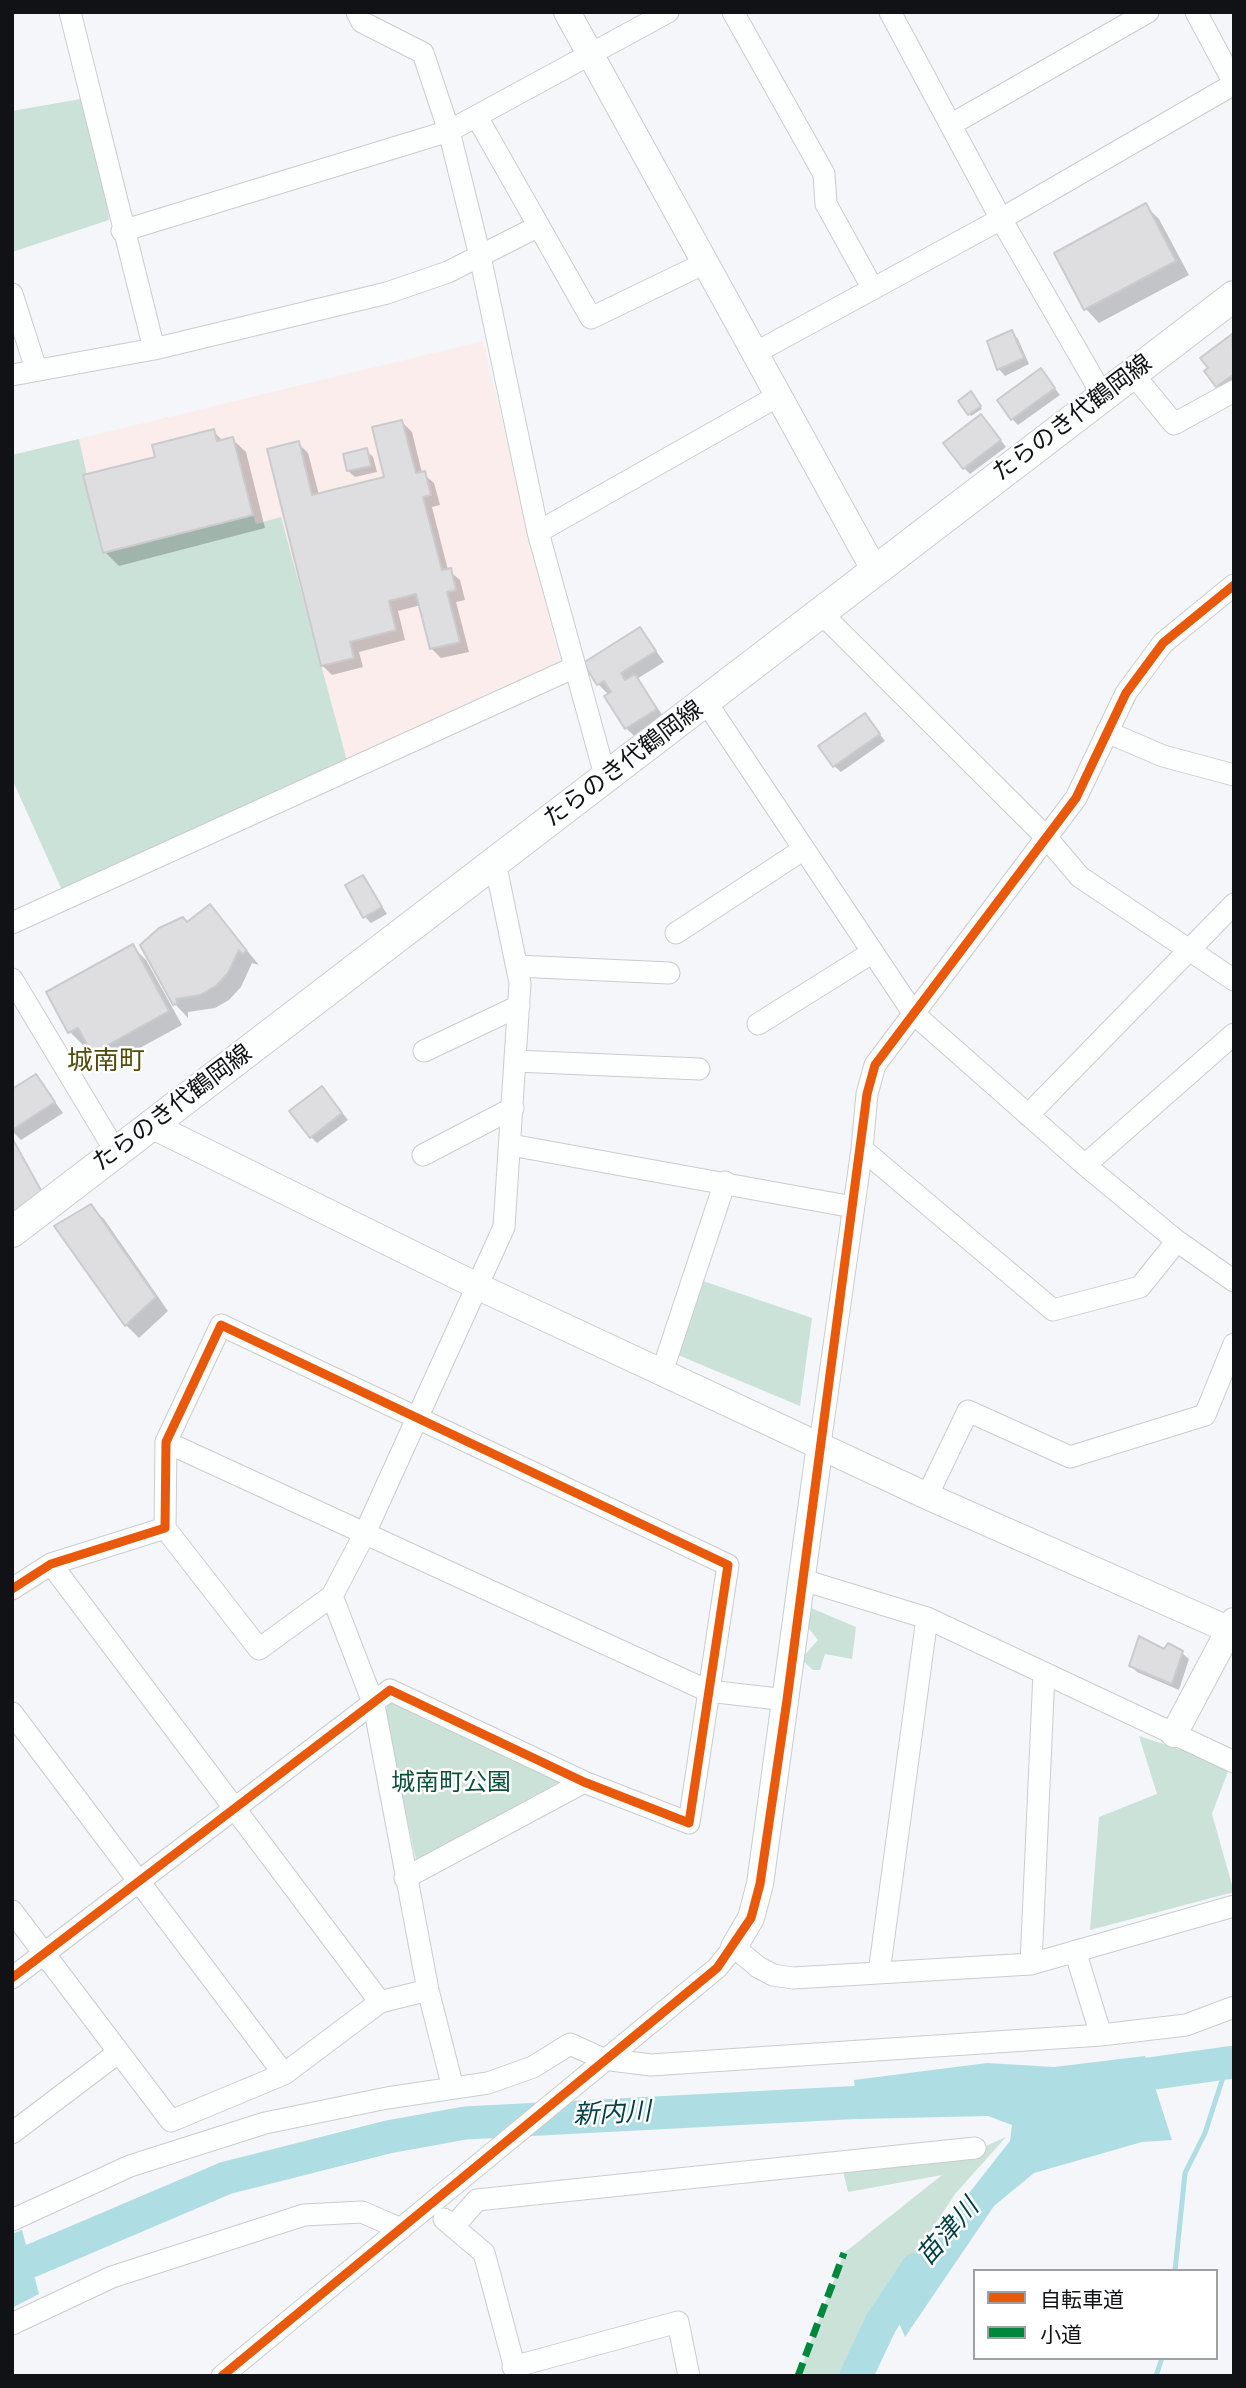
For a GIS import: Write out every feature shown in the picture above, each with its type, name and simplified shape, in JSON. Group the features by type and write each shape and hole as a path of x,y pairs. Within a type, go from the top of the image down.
{"main road":[{"name":"たらのき代鶴岡線","path":"12,1232 1234,296"}],"street":[{"path":"70,12 85,65 122,231 154,349"},
{"path":"357,12 362,22 423,53 450,131 480,256 538,532 606,779"},
{"path":"567,12 875,571"},
{"path":"122,231 450,131 668,12"},
{"path":"733,12 824,174 826,204 873,289"},
{"path":"890,12 1001,219 1103,396"},
{"path":"952,124 1148,12"},
{"path":"755,353 1001,219 1234,83 1225,46 1196,12"},
{"path":"477,117 591,318 705,263"},
{"path":"12,375 154,349 387,293 448,272 539,226"},
{"path":"12,294 36,369"},
{"path":"1133,374 1174,424 1234,390"},
{"path":"538,532 778,396"},
{"path":"222,2376 603,2059 717,1968 734,1947 751,1918 760,1884 788,1700 820,1444 862,1149 867,1094 875,1065 1076,798 1126,693 1163,643 1234,585"},
{"path":"821,613 1045,836 1080,877 1192,949 1234,980"},
{"path":"12,923 575,667"},
{"path":"706,702 914,1014 1085,1165 1177,1241 1234,1281"},
{"path":"1107,732 1163,756 1234,775"},
{"path":"676,933 804,849"},
{"path":"12,1978 374,1706 390,1690 584,1782 689,1823 728,1565 417,1418 221,1325 166,1443 165,1528 259,1649 332,1596 364,1535 417,1418 477,1286 504,1227 520,983 495,862"},
{"path":"1028,1115 1234,904"},
{"path":"758,1024 873,952"},
{"path":"517,966 668,973"},
{"path":"14,988 116,1152"},
{"path":"424,1051 519,1006"},
{"path":"1085,1165 1234,1034"},
{"path":"516,1062 699,1069"},
{"path":"423,1155 513,1108"},
{"path":"153,1126 477,1286 927,1496 1232,1628 1174,1734"},
{"path":"511,1145 725,1182 853,1208"},
{"path":"862,1149 1054,1310 1140,1287 1177,1241"},
{"path":"662,1372 725,1182"},
{"path":"927,1496 968,1411 1070,1457 1205,1415 1234,1344"},
{"path":"166,1443 708,1691 788,1700"},
{"path":"12,1588 51,1564 165,1528"},
{"path":"51,1564 380,2002"},
{"path":"803,1580 927,1618 1234,1762"},
{"path":"332,1596 374,1706 428,1990 453,2088"},
{"path":"879,1973 927,1618"},
{"path":"1031,1964 1044,1673"},
{"path":"12,1713 284,2074"},
{"path":"405,1878 584,1782"},
{"path":"734,1947 758,1967 773,1975 793,1978 1031,1964 1234,1906"},
{"path":"12,1911 172,2122 284,2074 380,2002 428,1990"},
{"path":"1075,1951 1101,2035"},
{"path":"12,2220 131,2166 265,2123 488,2083 533,2067 570,2044 603,2059 652,2065 1101,2035 1186,2025 1234,2007"},
{"path":"12,2133 119,2052"},
{"path":"453,2227 477,2200 975,2148"},
{"path":"437,2199 453,2227 484,2253 514,2372 678,2322 689,2376"},
{"path":"12,2324 112,2277 304,2215 362,2212 401,2229"}],"shaded area":[{"path":"483,341 560,662 62,890 12,779 12,455"}],"green space":[{"path":"92,97 109,220 12,252 12,111"},
{"path":"79,439 104,553 253,515 256,524 281,517 347,761 62,890 12,779 12,455"},
{"path":"703,1281 812,1318 800,1406 678,1355"},
{"path":"811,1608 856,1627 852,1659 825,1654 820,1670 813,1670 801,1659 818,1640 806,1625"},
{"name":"城南町公園","path":"392,1701 561,1781 416,1860 384,1711"},
{"path":"1139,1736 1230,1766 1212,1814 1234,1892 1090,1930 1099,1817 1157,1794"},
{"path":"1006,2137 955,2194 883,2304 846,2376 798,2376 844,2253 942,2175 848,2192 842,2167 968,2154"}],"water":[{"path":"1145,2056 1172,2140 1142,2142 1034,2173 994,2206 905,2337 888,2296 1010,2141 1012,2125 988,2116 858,2119 854,2080 987,2063 1054,2067"},
{"path":"22,2230 39,2294 12,2308 12,2234"}],"building":[{"path":"1146,203 1176,261 1084,310 1054,253"},
{"path":"1012,330 1024,358 997,370 987,341"},
{"path":"1232,334 1234,374 1216,387 1204,371 1208,368 1200,358"},
{"path":"1041,368 1055,388 1011,420 997,400"},
{"path":"971,391 981,406 968,415 958,401"},
{"path":"981,414 1001,440 963,469 943,443"},
{"path":"402,420 416,473 425,471 431,495 423,497 442,570 451,568 456,590 447,592 460,642 430,649 416,594 389,601 396,630 350,642 354,658 321,666 267,449 299,441 312,495 384,477 372,427"},
{"path":"214,429 217,441 233,437 253,515 103,553 83,475 155,457 152,445"},
{"path":"367,448 371,466 347,471 343,454"},
{"path":"640,627 656,651 621,673 625,680 635,674 657,709 625,729 604,696 611,692 604,681 597,685 583,663"},
{"path":"865,713 880,734 833,767 818,746"},
{"path":"363,875 382,907 363,918 345,885"},
{"path":"210,904 247,951 242,954 239,950 228,973 216,986 200,995 176,999 178,1003 173,1005 140,945 159,928 183,917 187,922"},
{"path":"133,944 169,1011 92,1054 78,1028 68,1033 46,992"},
{"path":"36,1074 55,1102 12,1130 12,1089"},
{"path":"322,1086 342,1113 310,1138 289,1111"},
{"path":"12,1138 42,1192 12,1215"},
{"path":"91,1204 156,1297 125,1326 54,1226"},
{"path":"1139,1636 1164,1649 1168,1643 1183,1651 1172,1684 1129,1666"}],"waterway":[{"name":"新内川","path":"1105,2080 1234,2062"},
{"path":"1175,2269 1185,2173 1205,2133 1227,2065"},
{"name":"新内川","path":"12,2269 226,2178 388,2137 465,2123 902,2100"},
{"name":"苗津川","path":"856,2376 881,2323 917,2269"},
{"path":"1156,2376 1161,2360"}],"marked path":[{"path":"798,2376 844,2253"}],"cycle path":[{"path":"222,2376 717,1968 751,1918 760,1884 787,1700 867,1094 875,1065 1076,798 1126,693 1163,643 1234,585"},
{"path":"12,1589 51,1564 165,1528 166,1442 221,1325 728,1565 689,1823 584,1782 390,1690 12,1978"}],"district":[{"name":"城南町","path":"106,1062"}]}
